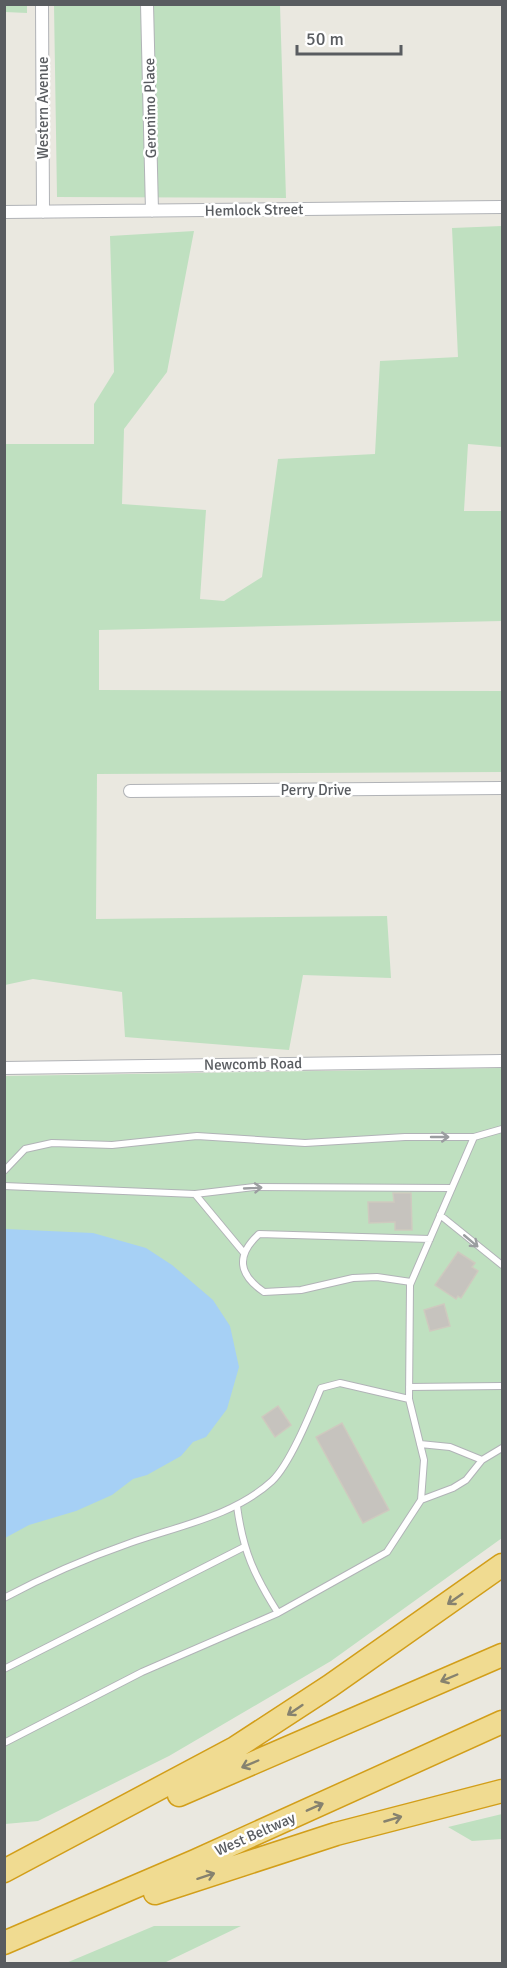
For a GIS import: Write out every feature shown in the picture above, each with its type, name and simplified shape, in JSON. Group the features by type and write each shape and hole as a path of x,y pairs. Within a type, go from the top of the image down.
{"highway":[{"path":"4,1872 235,1748 330,1686 502,1565"},
{"path":"4,1872 502,1655"},
{"name":"West Beltway","path":"4,1943 195,1861 502,1722"},
{"path":"30,1932 336,1834 502,1791"}],"street":[{"name":"Western Avenue","path":"42,4 43,212"},
{"name":"Geronimo Place","path":"147,4 152,211"},
{"name":"Hemlock Street","path":"4,212 502,207"},
{"name":"Perry Drive","path":"130,791 502,788"},
{"name":"Newcomb Road","path":"4,1068 502,1061"}],"lane":[{"path":"4,1171 25,1149 52,1143 112,1145 197,1136 305,1143 405,1137 474,1137 502,1129"},
{"path":"4,1743 142,1672 278,1613 387,1552 421,1500 424,1460 409,1399 411,1282 474,1137"},
{"path":"4,1186 195,1194 254,1187 452,1188"},
{"path":"195,1194 244,1253"},
{"path":"440,1215 502,1265"},
{"path":"411,1282 377,1277 353,1278 301,1290 264,1292 245,1275 242,1257 248,1244 259,1234 430,1239"},
{"path":"4,1598 38,1580 128,1544 237,1506 273,1480 304,1430 321,1388 340,1383 409,1399"},
{"path":"409,1387 502,1386"},
{"path":"420,1444 450,1447 482,1460"},
{"path":"421,1500 453,1488 466,1480 482,1460 502,1448"},
{"path":"237,1506 244,1547 258,1581 278,1613"},
{"path":"4,1669 244,1547"}],"green space":[{"path":"4,5 27,5 27,13 5,12"},
{"path":"54,5 280,5 286,198 57,197"},
{"path":"502,226 502,447 468,444 464,511 502,511 502,621 99,630 99,690 502,691 502,772 97,774 96,919 387,916 391,978 303,975 289,1050 125,1037 122,992 33,979 5,985 5,444 94,444 94,404 114,372 110,236 194,231 167,372 124,429 122,504 206,510 200,599 224,601 262,577 278,459 375,454 380,361 458,357 452,228"},
{"path":"502,1068 502,1538 331,1661 169,1756 38,1821 5,1824 4,1076"},
{"path":"502,1814 502,1839 472,1841 448,1827"},
{"path":"154,1926 241,1926 164,1963 66,1963"}],"water":[{"path":"5,1229 93,1233 146,1248 172,1265 213,1300 230,1326 239,1367 227,1409 206,1437 193,1442 181,1456 147,1475 133,1479 112,1495 76,1511 29,1525 5,1538"}],"building":[{"path":"393,1193 411,1193 412,1230 395,1230 395,1222 369,1223 368,1202 394,1202"},
{"path":"458,1252 475,1263 472,1267 478,1271 461,1298 458,1296 456,1299 435,1285"},
{"path":"444,1304 450,1326 430,1331 424,1310"},
{"path":"278,1406 291,1425 275,1437 262,1417"},
{"path":"342,1423 389,1510 363,1523 316,1437"}]}
